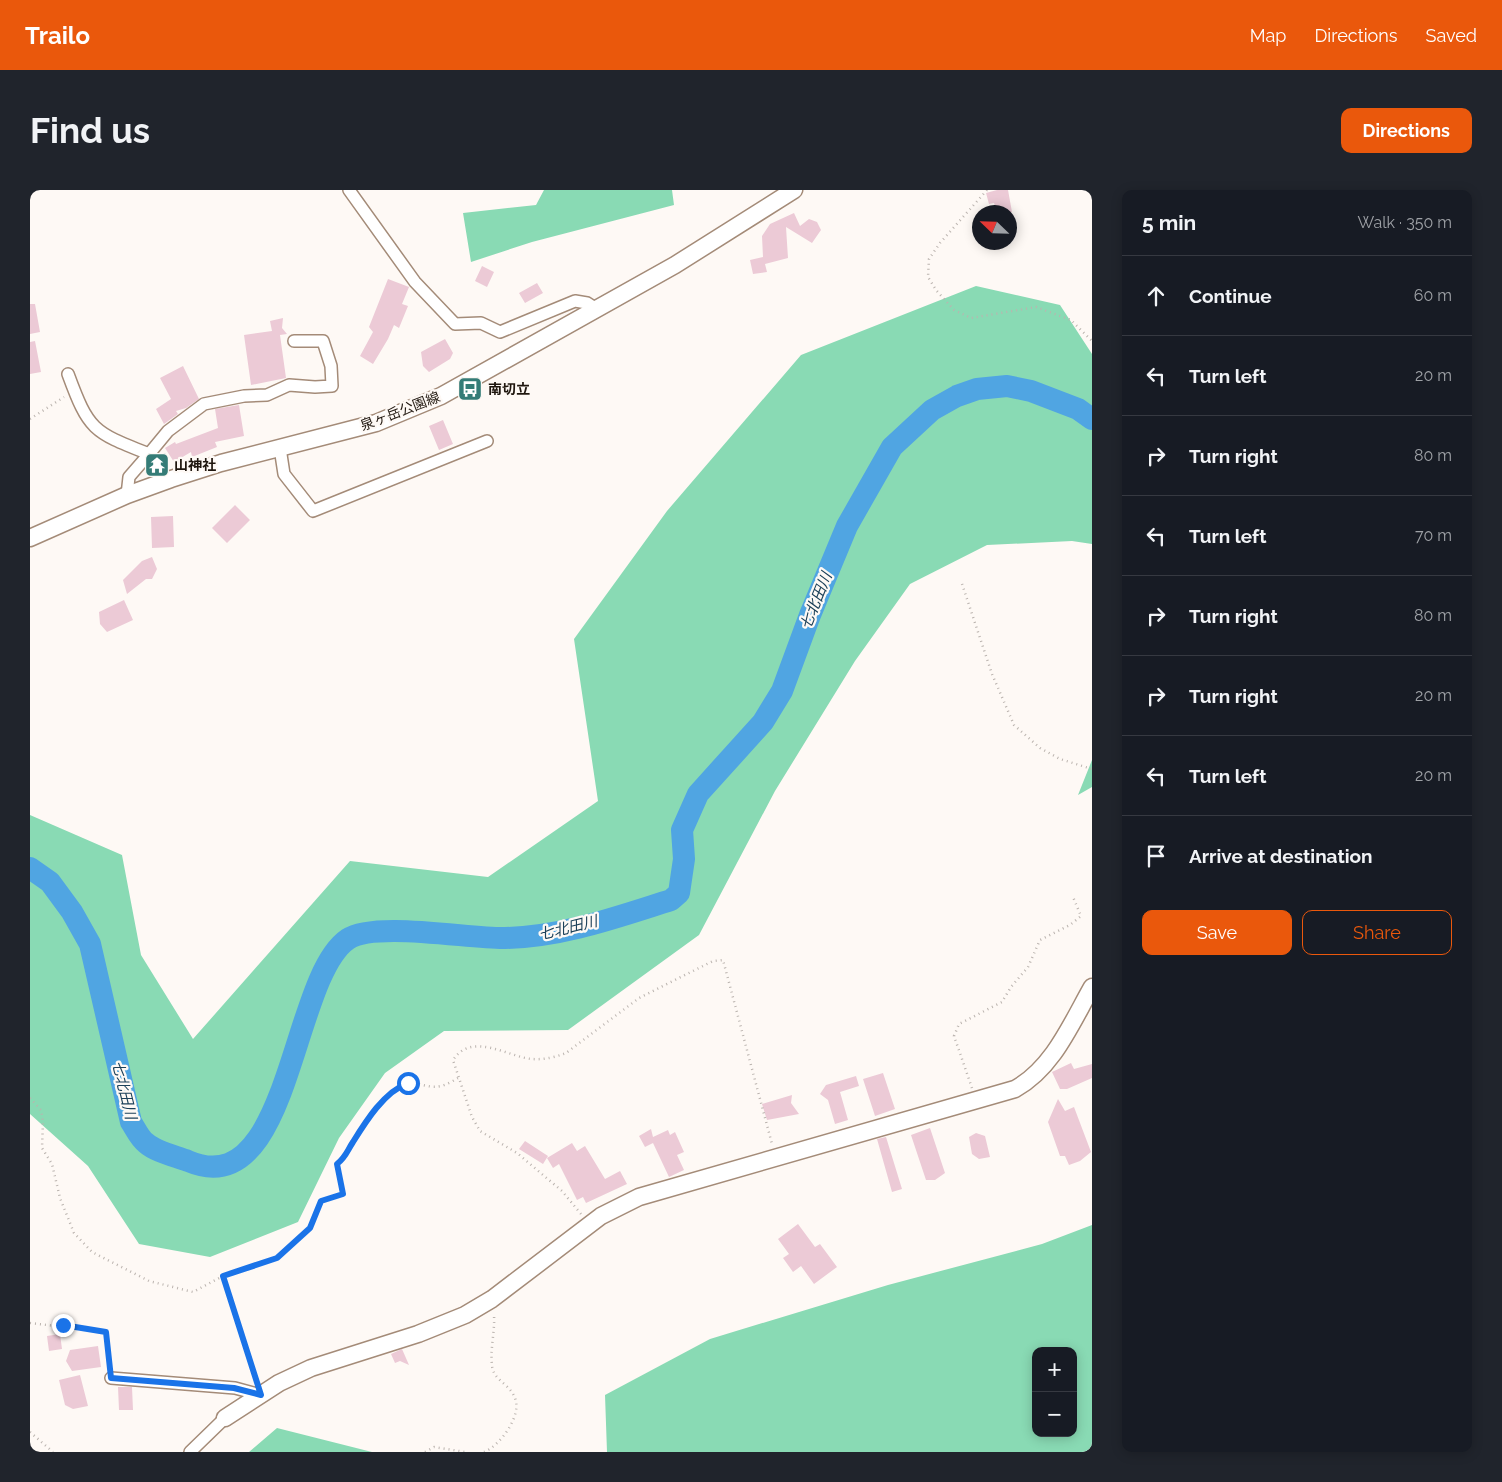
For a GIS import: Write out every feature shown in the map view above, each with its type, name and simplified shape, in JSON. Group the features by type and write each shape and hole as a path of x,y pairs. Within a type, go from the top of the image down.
{"street":[{"path":"349,190 414,282 455,324 481,323 500,332 575,301 587,303 598,310"},
{"name":"泉ヶ岳公園線","path":"30,538 127,495 221,463 376,423 441,396 598,310 675,265 794,190"},
{"path":"127,495 129,477 168,431 204,404 244,396 267,395 289,385 315,388 332,386 331,366 323,341 294,341"},
{"path":"68,374 82,410 99,432 149,454"},
{"path":"280,448 284,474 313,511 487,441"},
{"path":"190,1452 226,1418 261,1395 311,1368 426,1331 465,1315 492,1298 592,1222 639,1197 1015,1089 1030,1081 1052,1054 1092,987"},
{"path":"111,1378 234,1388 261,1395"}],"path":[{"path":"987,190 940,243 929,259 928,277 936,290 954,310 971,318 1036,307 1072,320 1092,341"},
{"path":"30,419 74,390"},
{"path":"962,584 992,674 1014,725 1040,748 1060,759 1092,768"},
{"path":"977,1101 954,1036 956,1029 960,1024 1002,1002 1011,987 1028,967 1040,940 1070,925 1081,916 1073,897"},
{"path":"592,1222 580,1213 562,1191 518,1153 480,1131 458,1078 453,1060 458,1053 475,1047 501,1048 532,1059 557,1057 566,1053 639,998 714,961 723,960 776,1157"},
{"path":"30,1098 41,1110 42,1148 52,1164 60,1198 74,1233 92,1252 149,1281 193,1292 223,1276 277,1258 310,1228 321,1201 343,1194 337,1164 346,1158 352,1144 389,1094 408,1083 418,1082 426,1086 440,1086 458,1078"},
{"path":"223,1276 261,1395"},
{"path":"484,1452 493,1448 511,1424 517,1409 515,1396 494,1376 492,1365 495,1326 492,1298"},
{"path":"30,1323 106,1332 111,1378"},
{"path":"30,1432 53,1452"},
{"path":"425,1452 434,1448 465,1452"}],"green space":[{"path":"544,190 672,190 674,205 532,242 471,262 463,213 536,205"},
{"path":"976,286 1060,305 1092,354 1092,544 1072,541 987,545 910,584 855,661 775,791 699,935 568,1030 444,1031 385,1073 339,1138 298,1222 210,1257 139,1244 88,1166 30,1114 30,815 122,855 141,955 193,1039 350,861 488,877 598,801 574,639 667,511 801,355"},
{"path":"1092,760 1092,787 1078,795"},
{"path":"1092,1225 1092,1452 607,1452 605,1395 710,1339 888,1285 1042,1244"},
{"path":"277,1428 372,1452 249,1452"}],"building":[{"path":"1008,190 1011,205 989,204 986,193"},
{"path":"794,213 800,226 809,219 817,222 821,230 812,243 786,227 788,258 765,264 767,272 753,274 750,260 763,257 762,236 770,224"},
{"path":"482,266 494,272 487,287 475,281"},
{"path":"388,279 409,287 402,304 408,306 399,328 394,325 373,364 360,356 373,332 369,327"},
{"path":"537,283 543,293 525,303 519,293"},
{"path":"30,304 35,304 40,332 30,334"},
{"path":"283,318 282,328 287,334 280,335 286,378 251,385 244,335 272,331 270,321"},
{"path":"445,339 453,353 450,359 429,372 423,366 421,352"},
{"path":"35,341 41,372 30,374 30,342"},
{"path":"183,366 199,399 186,408 176,411 178,414 164,424 156,409 171,399 160,378"},
{"path":"239,405 244,436 215,442 217,447 192,457 191,452 174,462 165,448 175,442 176,444 218,428 215,409"},
{"path":"443,420 453,444 439,450 429,426"},
{"path":"235,505 250,520 227,543 212,528"},
{"path":"173,516 174,547 152,548 151,517"},
{"path":"152,557 157,569 152,579 146,579 127,594 123,580 142,561"},
{"path":"124,600 133,620 107,632 100,624 99,612"},
{"path":"1071,1063 1074,1069 1092,1064 1092,1078 1067,1089 1060,1089 1052,1072"},
{"path":"883,1073 895,1109 875,1116 863,1079"},
{"path":"856,1076 859,1086 840,1092 848,1120 835,1124 828,1100 820,1094 826,1085"},
{"path":"792,1095 791,1103 799,1114 767,1120 762,1104"},
{"path":"1058,1099 1065,1111 1074,1107 1091,1152 1080,1161 1069,1165 1065,1156 1060,1156 1048,1122"},
{"path":"930,1128 945,1173 935,1180 926,1180 911,1135"},
{"path":"651,1129 653,1137 668,1130 670,1135 675,1132 684,1152 677,1155 684,1170 669,1177 653,1143 645,1147 639,1136"},
{"path":"976,1133 985,1136 990,1157 979,1159 972,1154 969,1137"},
{"path":"886,1137 902,1189 892,1192 877,1139"},
{"path":"525,1141 548,1156 543,1164 519,1149"},
{"path":"572,1143 577,1151 585,1146 605,1179 620,1171 627,1184 586,1203 583,1197 577,1200 559,1164 553,1168 547,1158"},
{"path":"798,1224 815,1247 820,1244 837,1267 814,1284 801,1266 793,1272 783,1258 789,1254 778,1239"},
{"path":"60,1334 62,1349 49,1351 47,1336"},
{"path":"98,1346 101,1367 72,1371 66,1361 70,1350"},
{"path":"402,1349 409,1365 400,1361 395,1363 391,1354"},
{"path":"80,1375 88,1406 73,1409 65,1405 59,1380"},
{"path":"118,1387 132,1387 133,1410 119,1410"}],"waterway":[{"name":"七北田川","path":"30,868 50,882 72,912 90,944 131,1122 138,1133 150,1146 166,1154 188,1161 222,1166 248,1150 269,1120 285,1081 313,996 329,962 348,939 361,934 379,931 424,932 490,938 526,937 589,925 671,900 679,893 684,859 682,830 698,794 763,722 782,691 810,615 847,526 892,447 932,410 957,396 977,389 1007,386 1031,391 1078,409 1092,419"}],"place":[{"name":"南切立","path":"470,389"},
{"name":"山神社","path":"157,465"}],"route":[{"path":"63,1325 106,1332 111,1378 234,1388 261,1395 223,1276 277,1258 310,1228 321,1201 343,1194 337,1164 346,1158 352,1144 389,1094 397,1087 408,1083"}]}
